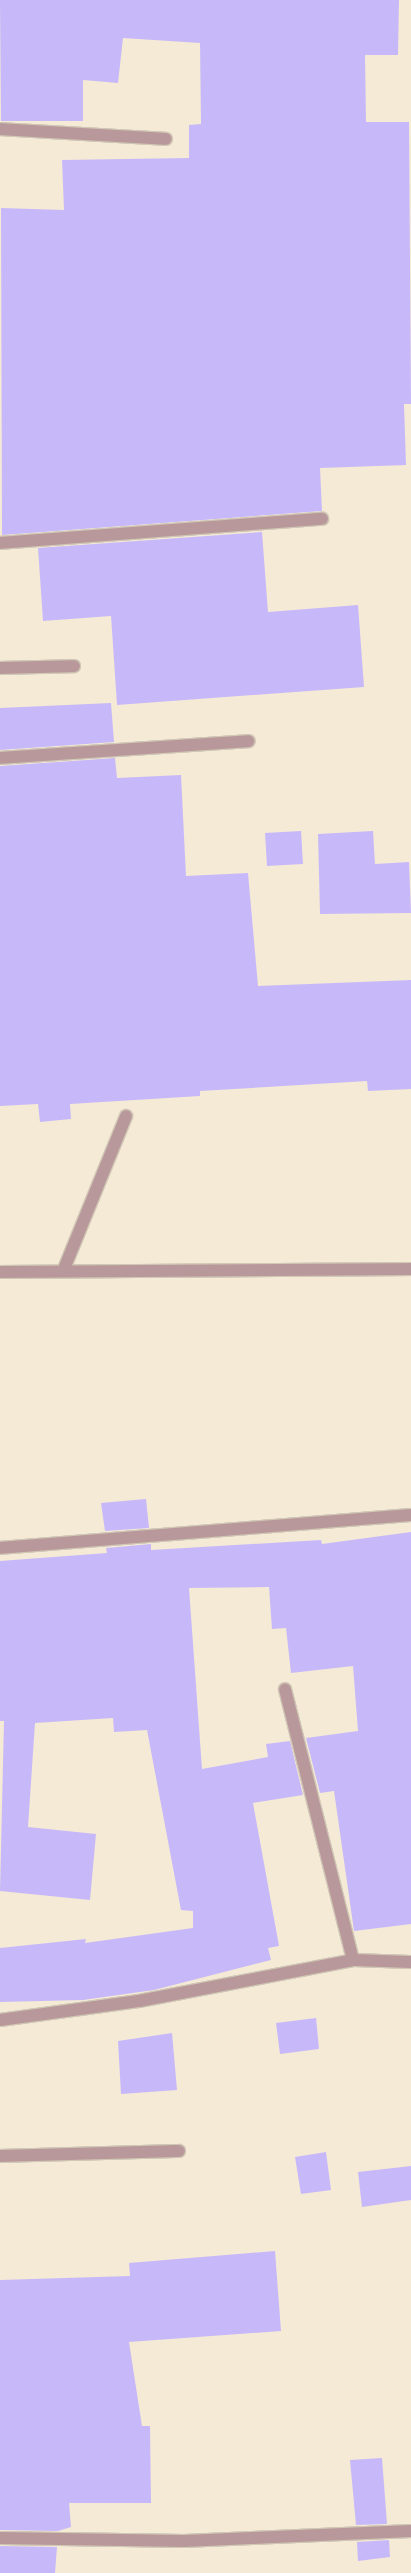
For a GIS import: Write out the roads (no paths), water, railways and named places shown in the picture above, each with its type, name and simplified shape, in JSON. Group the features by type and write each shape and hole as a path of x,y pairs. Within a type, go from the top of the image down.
{"street":[{"path":"0,129 166,139"},
{"path":"0,543 322,519"},
{"path":"0,668 74,666"},
{"path":"0,758 248,740"},
{"path":"64,1269 126,1116"},
{"path":"0,1272 64,1269 411,1269"},
{"path":"0,1548 411,1515"},
{"path":"285,1689 353,1960"},
{"path":"0,2020 130,2003 353,1960 411,1962"},
{"path":"0,2156 179,2150"},
{"path":"0,2538 184,2541 411,2531"}]}
